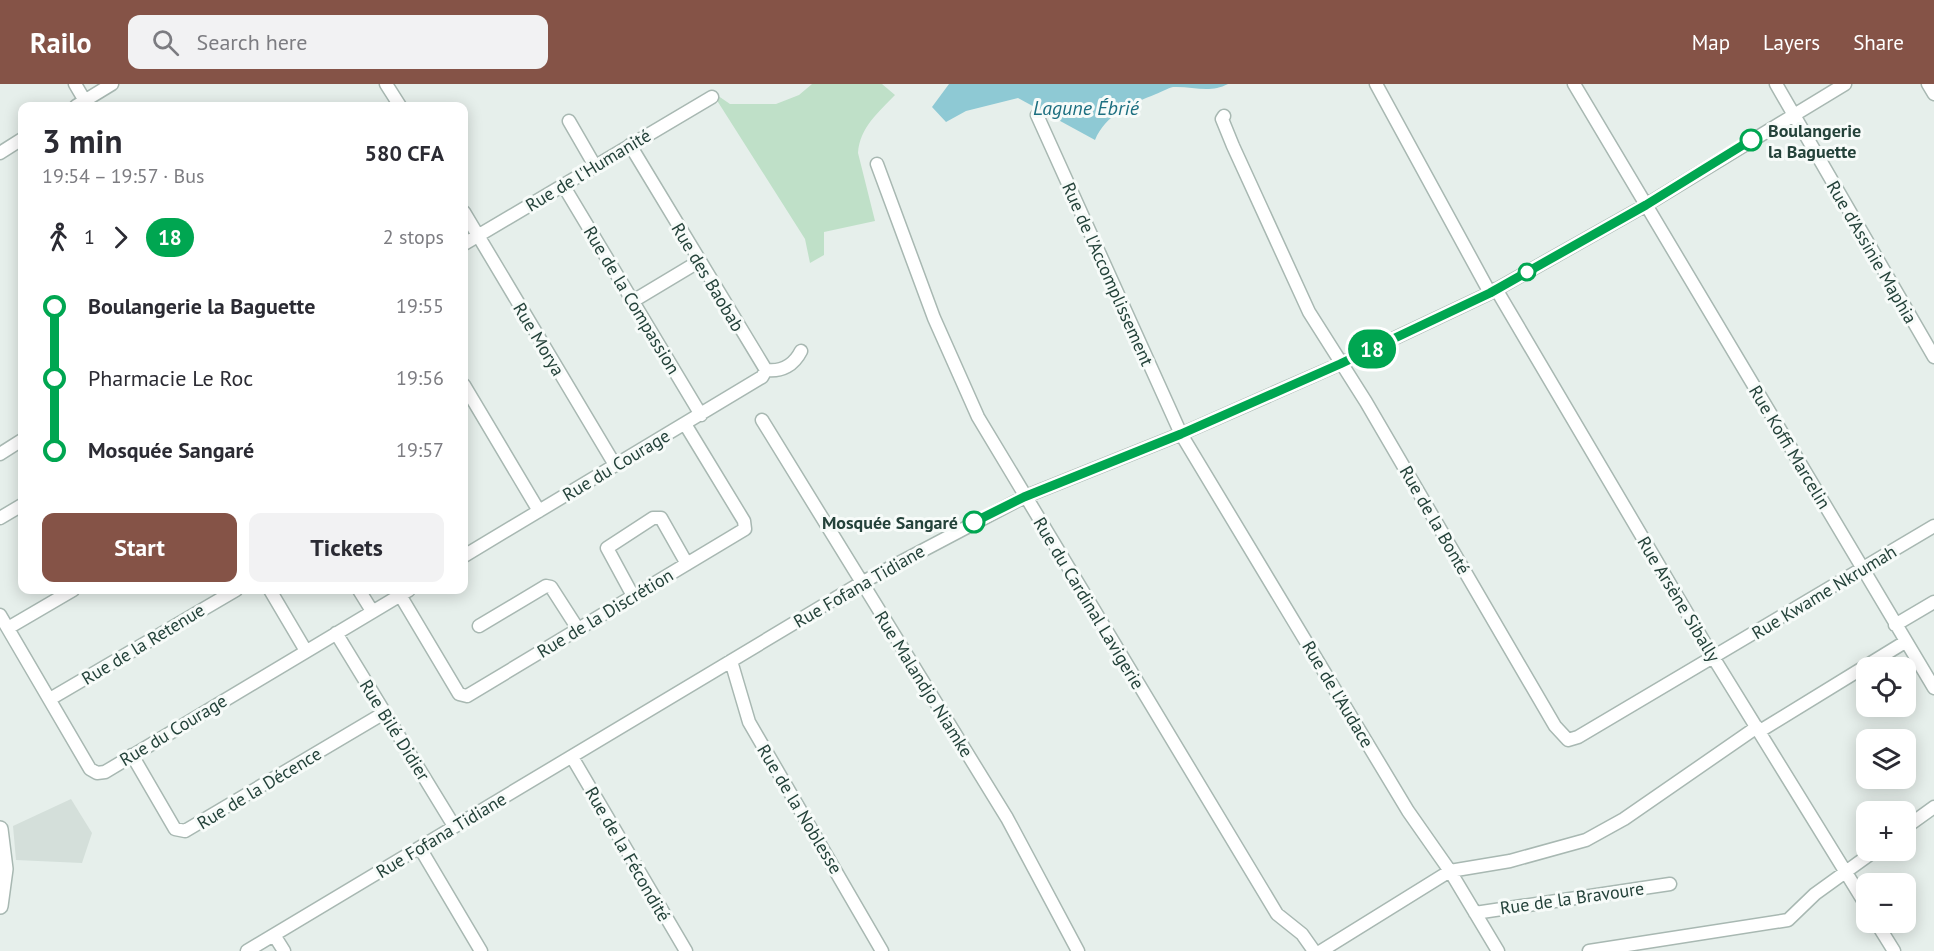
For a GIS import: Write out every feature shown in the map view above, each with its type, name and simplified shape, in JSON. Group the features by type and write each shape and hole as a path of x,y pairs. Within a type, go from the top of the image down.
{"street":[{"path":"75,84 80,102"},
{"path":"83,102 112,84"},
{"path":"386,84 397,102"},
{"name":"Rue Arsène Sibally","path":"1376,84 1493,291 1713,657 1856,889"},
{"name":"Rue Koffi Marcelin","path":"1574,84 1934,688"},
{"name":"Rue d'Assinie Maphia","path":"1776,84 1934,357"},
{"name":"Rue Fofana Tidiane","path":"247,951 861,583 1024,497 1181,434 1340,364 1493,291 1646,205 1845,84"},
{"path":"1928,84 1934,94"},
{"name":"Rue de l'Humanité","path":"468,242 712,97"},
{"name":"Rue de l'Accomplissement","path":"1037,114 1181,434"},
{"name":"Rue de la Bonté","path":"1224,116 1222,119 1233,146 1296,286 1560,733 1568,740 1578,737 1713,657"},
{"path":"569,121 595,166"},
{"path":"0,153 18,142"},
{"name":"Rue des Baobab","path":"630,145 698,262 765,370"},
{"name":"Rue du Cardinal Lavigerie","path":"876,165 938,328 978,417 1024,497 1277,914 1302,934 1314,951"},
{"name":"Rue de la Compassion","path":"563,185 701,415"},
{"name":"Rue Morya","path":"468,219 615,465"},
{"path":"633,301 698,262"},
{"path":"765,370 776,371 789,366 801,351"},
{"name":"Rue du Courage","path":"468,554 701,415 762,377 765,370"},
{"path":"468,391 539,511"},
{"name":"Rue Malandjo Niamke","path":"762,420 1007,818 1078,951"},
{"name":"Rue de la Discrétion","path":"405,594 463,697 745,529 746,524 685,424"},
{"name":"Rue de l'Audace","path":"1181,434 1408,811 1450,871 1498,951"},
{"path":"0,454 18,443"},
{"path":"0,518 18,507"},
{"path":"633,596 607,548 653,518 661,518 687,564"},
{"name":"Rue Kwame Nkrumah","path":"1713,657 1934,526"},
{"path":"479,626 546,586 550,587 578,629"},
{"path":"8,628 66,594"},
{"name":"Rue de la Retenue","path":"50,699 229,594"},
{"path":"272,594 306,651"},
{"path":"361,594 372,611"},
{"name":"Rue du Courage","path":"0,615 90,769 97,773 105,771 401,594"},
{"path":"1895,625 1934,602"},
{"name":"Rue Bilé Didier","path":"336,633 454,826"},
{"path":"1321,951 1450,871 1510,861 1586,840 1624,819 1758,729 1905,642"},
{"name":"Rue de la Noblesse","path":"731,661 749,722 882,951"},
{"path":"1926,675 1934,663"},
{"name":"Rue de la Décence","path":"132,755 175,829 184,831 384,713"},
{"name":"Rue de la Fécondité","path":"572,757 686,951"},
{"path":"1916,820 1934,807"},
{"path":"0,830 5,869 0,906"},
{"path":"420,848 482,951"},
{"path":"1589,951 1788,920 1815,894 1862,861"},
{"name":"Rue de la Bravoure","path":"1475,913 1670,884"},
{"path":"1882,933 1890,950"},
{"path":"274,935 284,951"}],"shaded area":[{"path":"71,799 92,833 82,863 16,860 13,826"}],"green space":[{"path":"812,84 882,84 895,95 876,114 859,144 858,153 875,221 824,232 824,255 810,263 805,239 711,91 730,104 776,104 799,95"}],"water":[{"name":"Lagune Ébrié","path":"949,84 1228,84 1214,89 1173,87 1167,89 1120,111 1106,123 1095,140 1018,98 966,111 946,122 932,107"}],"bus line":[{"name":"18","path":"974,522 1024,497 1181,434 1340,364 1490,293 1646,205 1751,140"}],"place":[{"name":"Boulangerie la Baguette","path":"1751,140"},
{"name":"Mosquée Sangaré","path":"974,522"}]}
